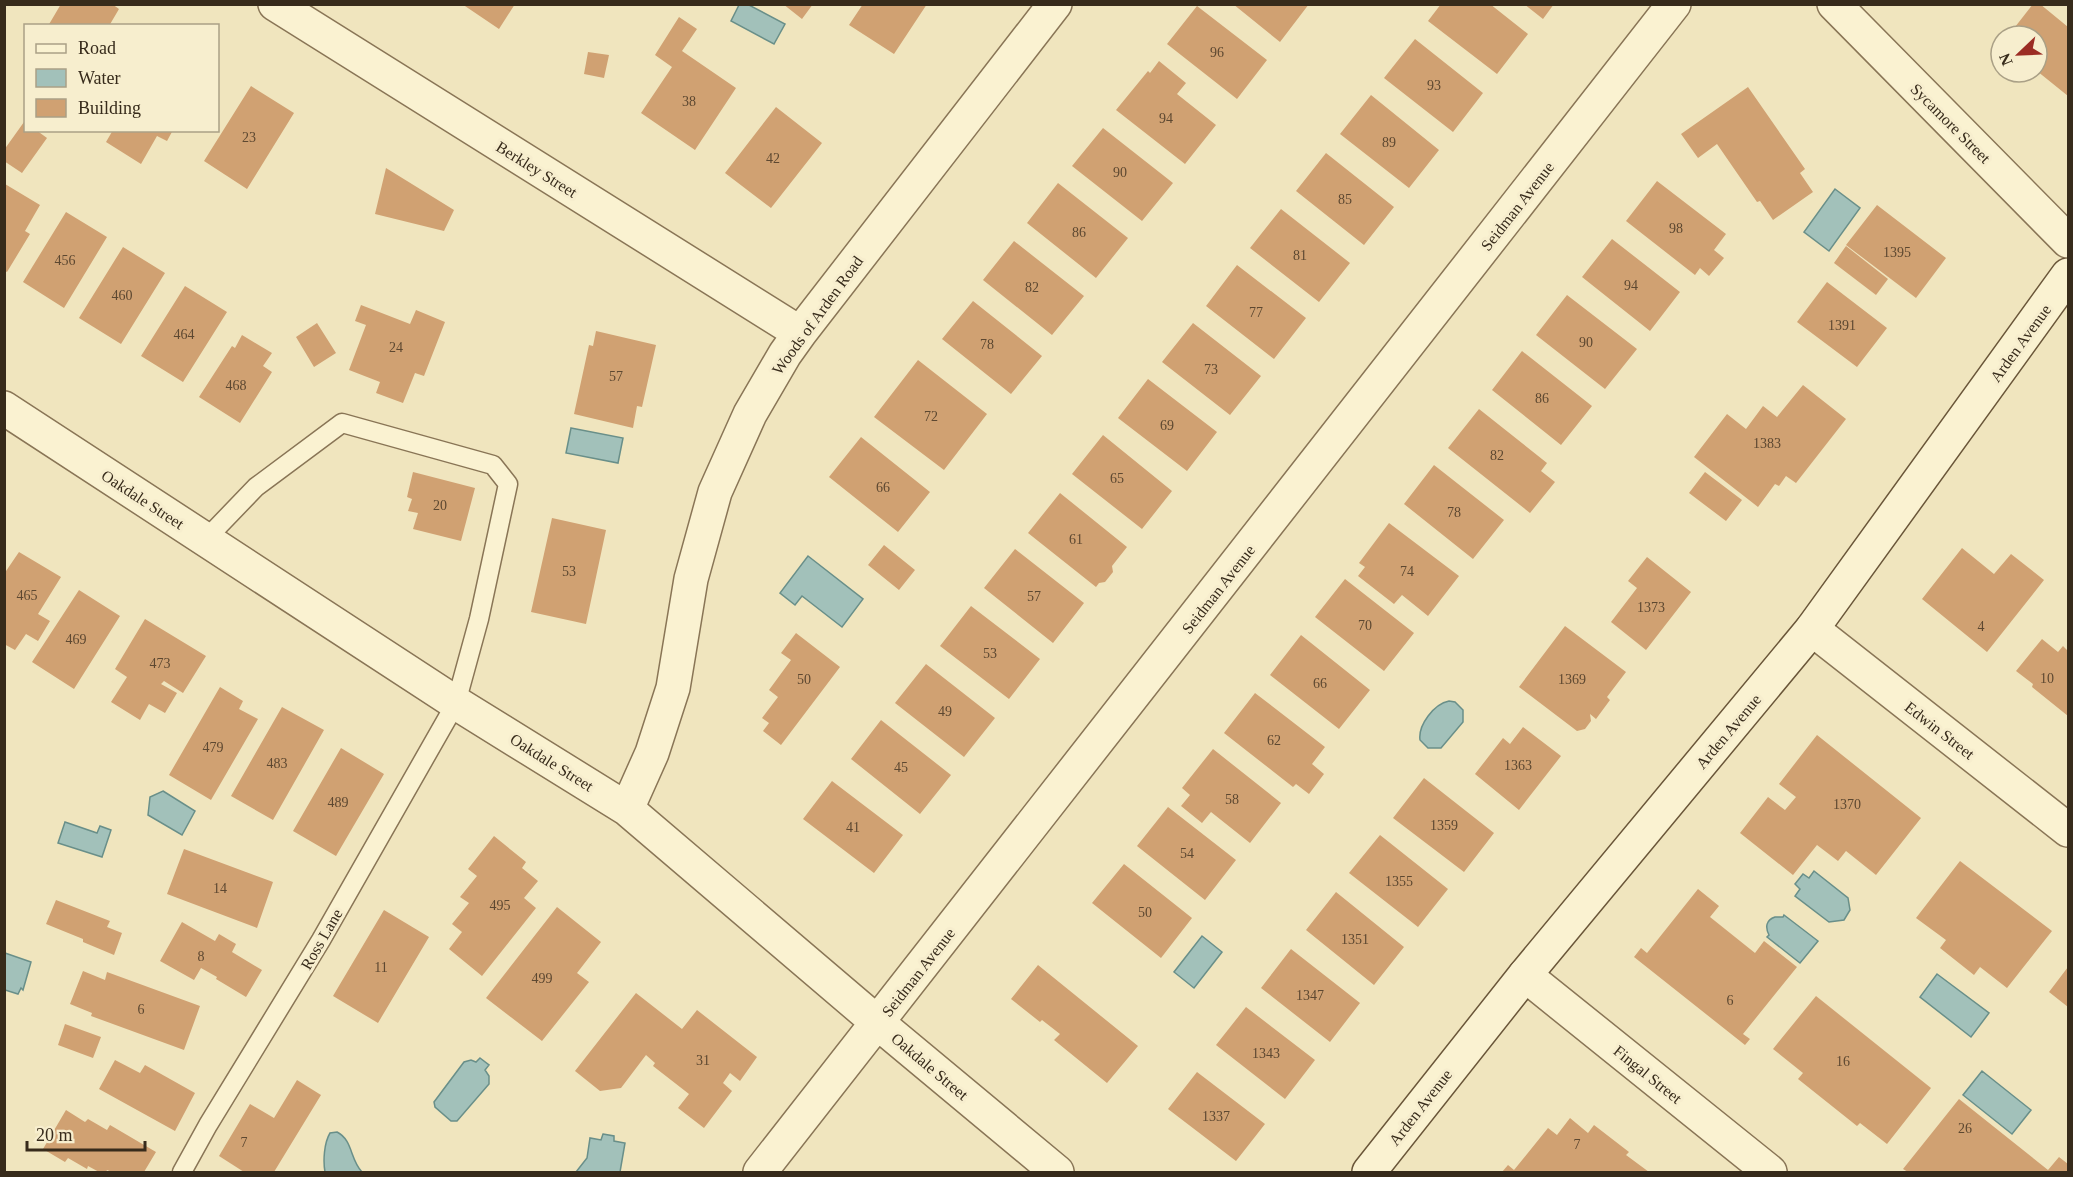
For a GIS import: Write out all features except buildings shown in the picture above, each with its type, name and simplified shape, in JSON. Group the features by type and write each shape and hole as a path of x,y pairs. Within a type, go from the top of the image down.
{"street":[{"name":"Berkley Street","path":"275,4 800,333"},
{"name":"Woods of Arden Road","path":"627,809 652,753 673,688 691,579 715,492 750,414 800,333 1055,4"},
{"name":"Seidman Avenue","path":"760,1173 1674,4"},
{"name":"Sycamore Street","path":"1834,4 2068,241"},
{"name":"Arden Avenue","path":"1369,1173 1525,975 1812,629 2068,275"},
{"name":"Oakdale Street","path":"4,408 456,703 627,809 1057,1173"},
{"name":"Edwin Street","path":"1812,629 2068,830"},
{"name":"Fingal Street","path":"1525,975 1770,1173"}],"lane":[{"name":"Ross Lane","path":"182,1173 208,1125 321,940 456,703 479,619 508,484 493,465 342,423 256,487 206,539"}],"water":[{"path":"739,5 749,5 785,24 774,44 731,21"},
{"path":"1835,189 1860,208 1829,251 1804,232"},
{"path":"571,428 623,438 618,463 566,453"},
{"path":"808,556 863,599 842,627 802,596 795,605 780,593"},
{"path":"1449,701 1455,702 1463,710 1463,722 1441,748 1428,748 1420,740 1424,722 1438,706"},
{"path":"163,791 195,811 182,835 148,815 150,797"},
{"path":"65,822 97,833 100,826 111,830 102,857 58,843"},
{"path":"1814,871 1848,898 1850,910 1844,920 1829,922 1795,896 1800,889 1795,884 1803,874 1809,878"},
{"path":"1784,915 1818,941 1800,963 1767,937 1769,935 1768,922 1772,918"},
{"path":"1202,936 1222,952 1194,988 1174,972"},
{"path":"5,953 31,962 23,990 21,988 18,994 5,990"},
{"path":"1937,974 1989,1013 1971,1037 1920,997"},
{"path":"480,1058 489,1065 485,1070 489,1076 489,1084 457,1121 451,1121 435,1107 434,1102 464,1062 471,1060 476,1062"},
{"path":"1982,1071 2031,1110 2012,1134 1963,1095"},
{"path":"337,1132 346,1140 362,1172 325,1172 326,1142 330,1133"},
{"path":"603,1134 614,1136 614,1141 625,1143 620,1172 576,1172 587,1158 590,1138 601,1140"}]}
